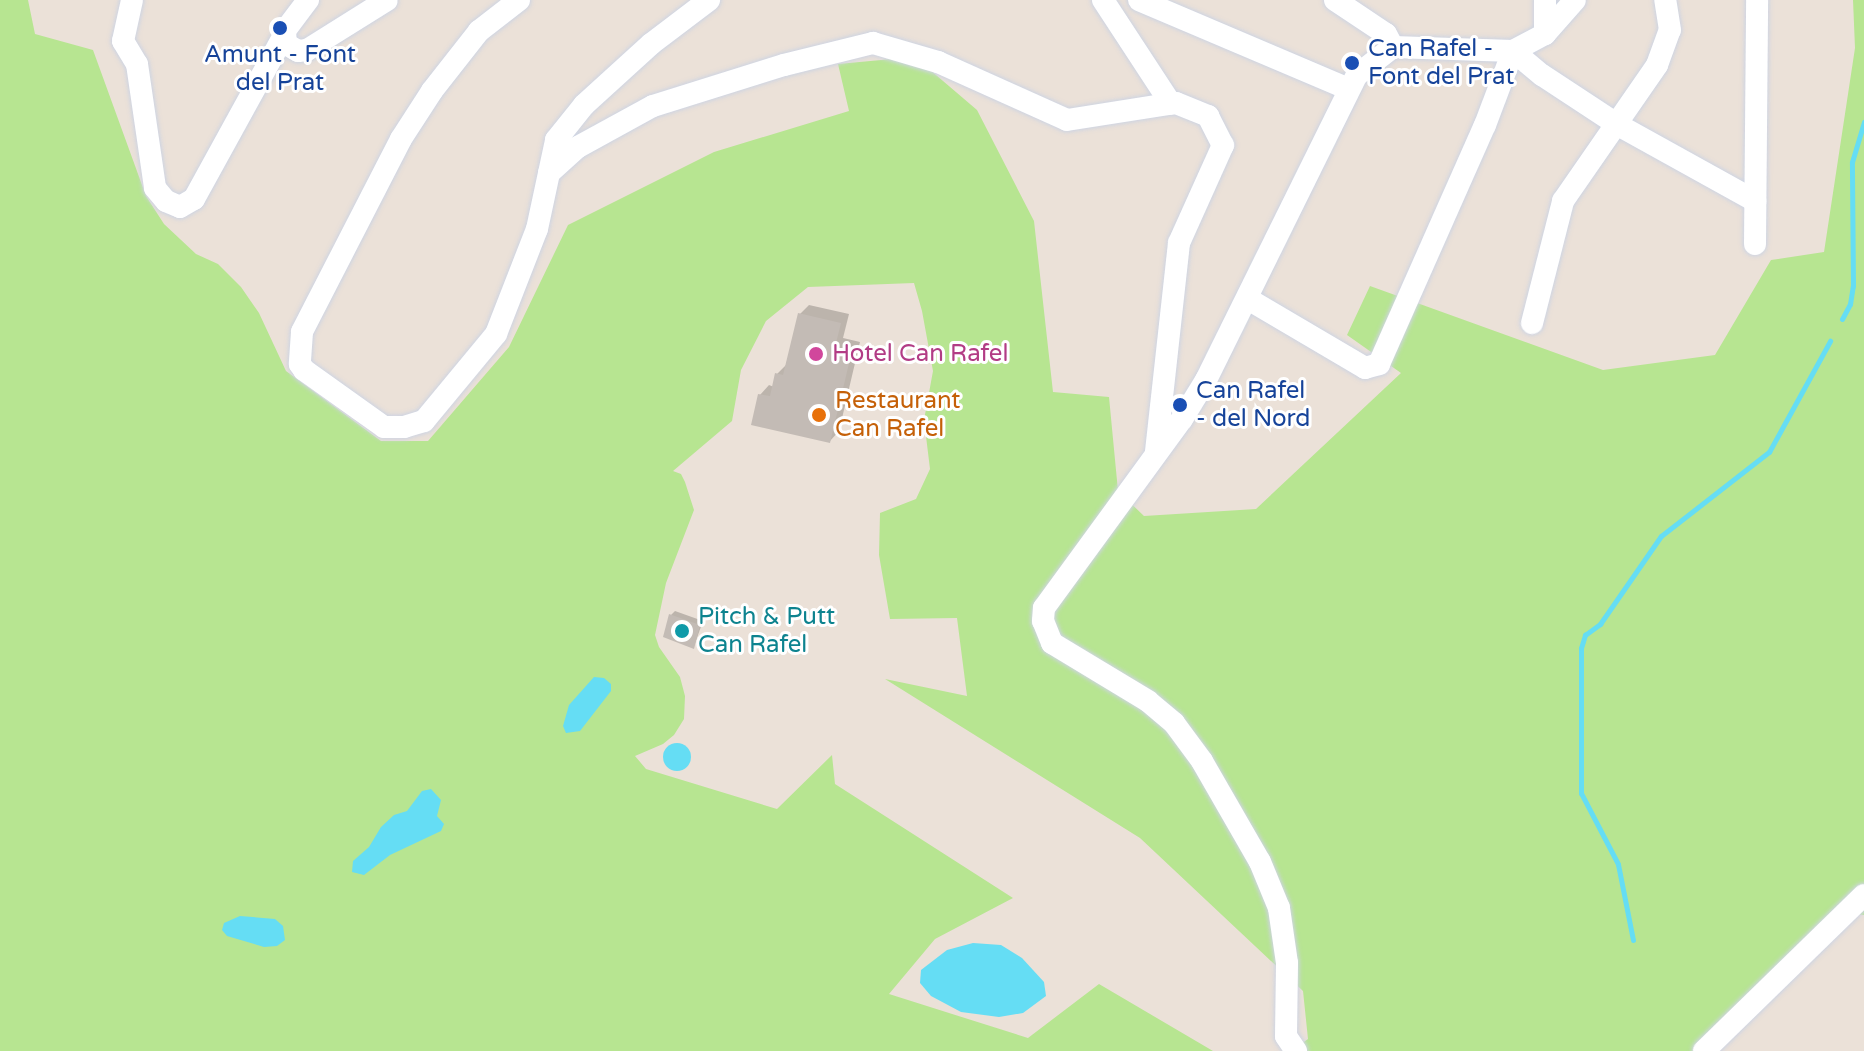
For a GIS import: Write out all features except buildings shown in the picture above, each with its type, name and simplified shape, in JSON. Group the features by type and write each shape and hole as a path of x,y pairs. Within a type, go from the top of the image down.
{"street":[{"path":"132,0 123,41 137,64 155,188 166,201 180,207 194,199 269,65 306,22 339,30 387,0"},
{"path":"519,0 479,31 432,91 401,139 302,332 300,364 304,370 384,427 404,427 424,421 496,334 537,229 556,140 584,105 651,44 709,0"},
{"path":"1103,0 1171,104"},
{"path":"1139,0 1349,89"},
{"path":"1335,0 1386,34 1393,47"},
{"path":"1545,0 1545,34"},
{"path":"1291,1044 1287,963 1279,908 1260,862 1202,761 1162,712 1064,653 1046,634 1043,621 1050,598 1156,455 1206,380 1349,89 1367,64 1393,47 1513,51 1545,34 1575,0"},
{"path":"1532,323 1563,201 1657,65 1670,30 1665,0"},
{"path":"1755,244 1757,0"},
{"path":"549,173 578,147 653,106 784,65 873,43 938,62 1067,120 1176,103 1208,116 1223,145 1179,243 1156,455"},
{"path":"1248,299 1365,368 1379,364 1480,138 1513,51"},
{"path":"1513,51 1542,75 1618,125 1755,201"},
{"path":"1704,1051 1864,895"}],"green space":[{"path":"0,0 28,0 35,34 93,50 146,196 164,224 196,254 218,264 241,287 259,313 286,371 381,441 428,441 509,347 568,225 714,152 849,111 838,64 892,59 929,69 977,110 1034,221 1053,392 1109,397 1118,491 1144,516 1256,509 1401,373 1347,335 1370,286 1603,370 1715,355 1771,260 1824,252 1855,48 1853,0 1864,0 1864,915 1832,912 1720,1038 1693,1051 1291,1051 1308,1039 1303,991 1140,838 885,679 967,696 957,618 890,619 879,555 880,513 916,499 930,469 924,420 933,371 922,311 914,283 808,287 766,321 741,370 732,421 673,471 681,474 694,510 666,583 655,635 659,647 680,677 685,696 684,719 674,735 663,744 635,756 646,769 777,809 832,755 835,784 1013,898 935,939 889,994 1028,1038 1099,984 1213,1051 0,1051"}],"water":[{"path":"594,677 604,678 611,684 611,691 580,731 566,733 563,726 569,705"},
{"path":"677,743 687,747 691,757 687,767 677,771 667,767 663,757 667,747"},
{"path":"431,789 441,800 437,816 444,824 441,831 390,855 364,875 352,872 353,861 369,847 381,827 394,815 407,811 422,791"},
{"path":"240,916 275,919 283,926 285,940 277,946 264,947 227,936 222,930 224,923"},
{"path":"973,943 1001,945 1022,958 1044,982 1046,996 1023,1013 999,1017 961,1012 931,996 920,983 921,970 947,950"}],"waterway":[{"path":"1842,319 1850,304 1853,286 1852,162 1864,122"},
{"path":"1633,940 1618,864 1581,793 1581,648 1585,635 1600,624 1661,536 1769,452 1830,341"}],"place":[{"name":"Amunt - Font del Prat","path":"280,28"},
{"name":"Can Rafel - Font del Prat","path":"1352,63"},
{"name":"Hotel Can Rafel","path":"816,354"},
{"name":"Can Rafel - del Nord","path":"1180,405"},
{"name":"Restaurant Can Rafel","path":"819,415"},
{"name":"Pitch & Putt Can Rafel","path":"682,631"}]}
